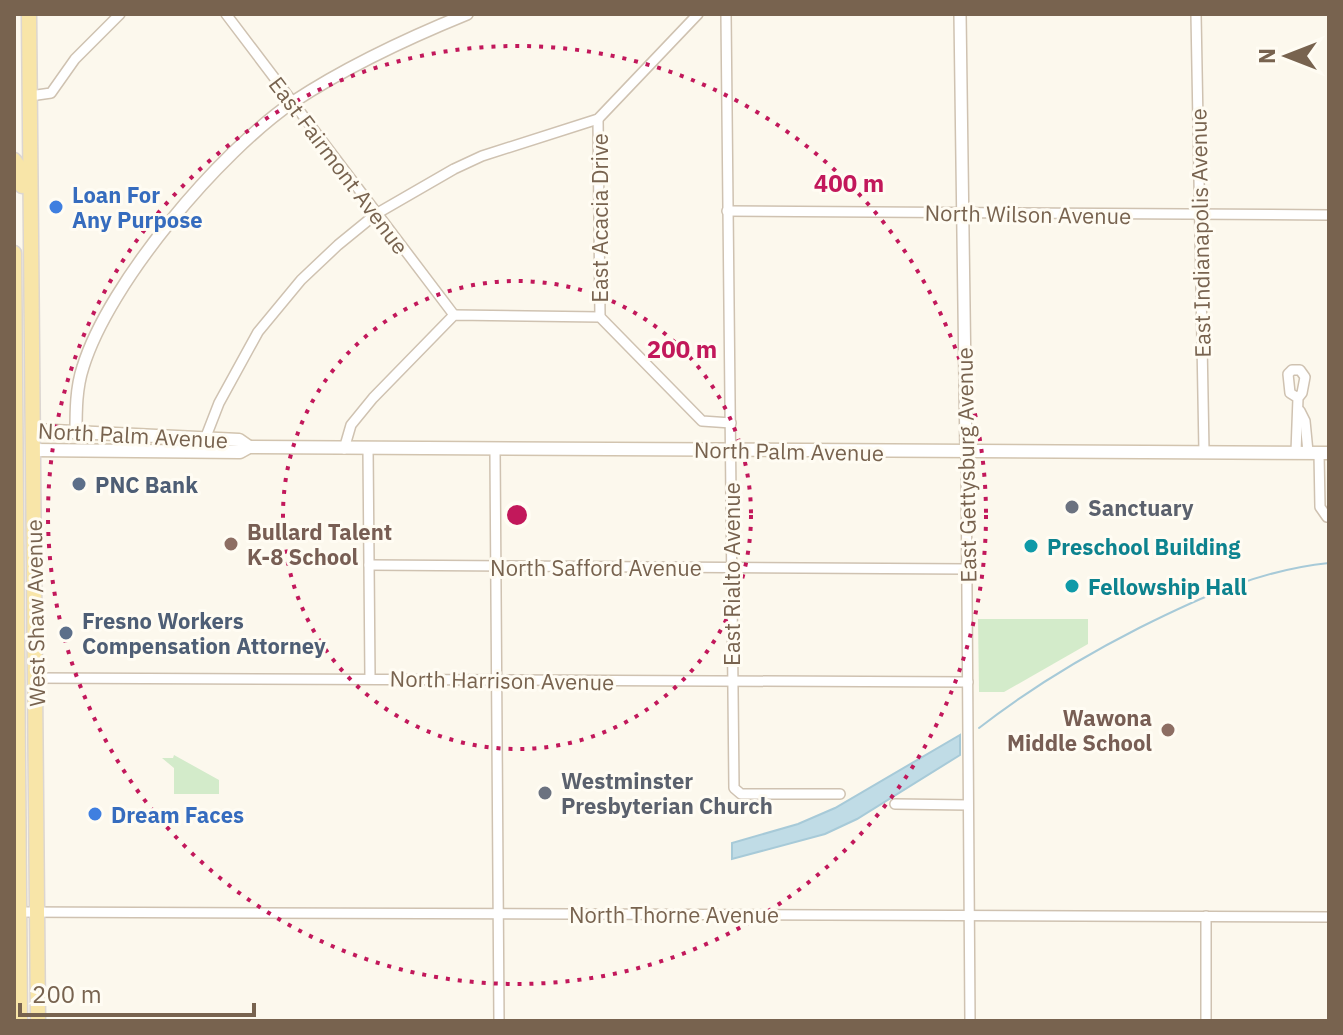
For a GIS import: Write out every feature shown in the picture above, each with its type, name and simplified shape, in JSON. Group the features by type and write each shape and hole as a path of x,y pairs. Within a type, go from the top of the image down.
{"main road":[{"name":"West Shaw Avenue","path":"29,14 38,1021"},
{"path":"14,160 22,171 22,227 31,244"},
{"name":"West Shaw Avenue","path":"14,253 20,1021"},
{"name":"North Palm Avenue","path":"15,431 239,440 249,447"},
{"name":"North Palm Avenue","path":"15,450 240,452 249,447 966,453 1313,452"},
{"path":"17,633 25,639 26,671 35,678"},
{"path":"16,678 26,688 27,722 36,756"}],"street":[{"path":"30,96 51,93 75,59 120,14"},
{"name":"East Fairmont Avenue","path":"226,14 454,315"},
{"path":"76,433 78,387 83,365 109,312 160,234 224,160 292,103 389,50 467,14"},
{"path":"205,439 219,403 268,318 301,280 376,214 482,156 598,119 698,14"},
{"name":"East Rialto Avenue","path":"726,14 734,788 741,794 840,794"},
{"name":"East Gettysburg Avenue","path":"960,14 970,1021"},
{"name":"East Indianapolis Avenue","path":"1196,14 1204,451"},
{"name":"East Acacia Drive","path":"598,119 600,317"},
{"name":"North Wilson Avenue","path":"727,211 1329,215"},
{"path":"344,449 351,425 358,416 454,315 600,317 702,421 731,423"},
{"path":"1298,403 1313,452 1320,507 1327,517"},
{"path":"368,449 370,678"},
{"path":"495,450 499,1021"},
{"name":"North Safford Avenue","path":"369,565 967,569"},
{"name":"North Harrison Avenue","path":"35,678 968,682"},
{"path":"895,804 968,805"},
{"name":"North Thorne Avenue","path":"19,912 1329,917"},
{"path":"1206,916 1206,1021"}],"green space":[{"path":"978,619 1088,619 1088,644 1004,692 979,692"},
{"path":"174,755 219,780 219,794 174,794 174,768 162,758 173,758"}],"water":[{"path":"960,735 960,755 857,819 825,834 732,859 732,843 798,824 835,808"}],"waterway":[{"path":"979,728 1056,674 1162,617 1255,578 1329,563"}],"place":[{"name":"Loan For Any Purpose","path":"56,207"},
{"name":"PNC Bank","path":"79,484"},
{"name":"Sanctuary","path":"1072,507"},
{"name":"Bullard Talent K-8 School","path":"231,544"},
{"name":"Preschool Building","path":"1031,546"},
{"name":"Fellowship Hall","path":"1072,586"},
{"name":"Fresno Workers Compensation Attorney","path":"66,633"},
{"name":"Wawona Middle School","path":"1168,730"},
{"name":"Westminster Presbyterian Church","path":"545,793"},
{"name":"Dream Faces","path":"95,814"}]}
